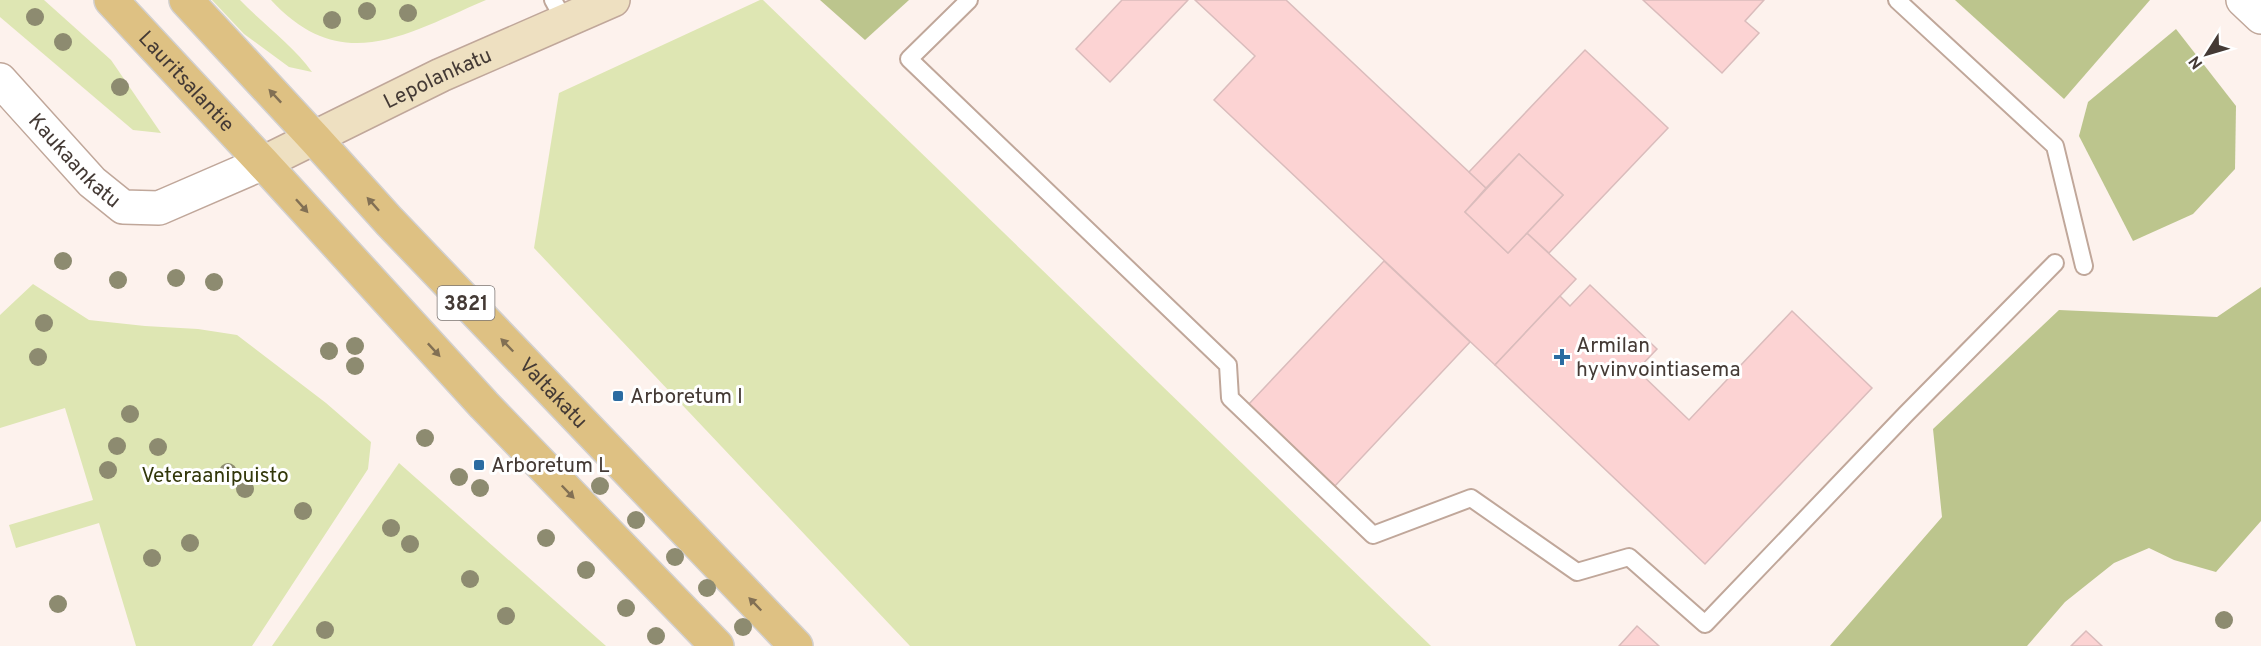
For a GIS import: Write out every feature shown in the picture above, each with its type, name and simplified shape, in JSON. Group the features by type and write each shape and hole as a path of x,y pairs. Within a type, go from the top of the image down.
{"main road":[{"name":"Lauritsalantie","path":"111,0 263,163"},
{"name":"3821","path":"186,0 315,139"},
{"name":"Lepolankatu","path":"263,163 441,75 559,10 613,0"},
{"name":"Valtakatu","path":"315,139 388,221 796,646"},
{"name":"3821","path":"263,163 484,405 717,646"}],"street":[{"path":"2243,0 2261,17"},
{"name":"Kaukaankatu","path":"0,80 92,182 123,207 159,208 263,163"}],"lane":[{"path":"969,0 909,59 1228,365 1230,398 1373,535 1471,498 1577,572 1629,557 1705,624 2055,262"},
{"path":"1897,0 2055,146 2084,266"}],"green space":[{"path":"0,0 44,0 111,60 161,133 133,130 0,17"},
{"path":"212,0 240,0 305,62 312,72 289,67 244,34"},
{"path":"271,0 486,0 402,35 375,42 349,43 323,37 297,24"},
{"path":"763,0 1431,646 910,646 534,248 559,93"},
{"path":"820,0 909,0 865,40"},
{"path":"1955,0 2150,0 2064,99"},
{"path":"2176,29 2236,106 2235,169 2193,214 2133,241 2079,136 2088,102"},
{"name":"Veteraanipuisto","path":"33,284 89,320 198,329 237,335 326,403 371,442 368,469 252,646 136,646 99,523 16,548 9,525 93,500 65,408 0,428 0,315"},
{"path":"2261,287 2261,521 2216,572 2174,560 2149,548 2114,563 2065,602 2027,646 1830,646 1942,517 1933,429 2059,310 2217,317"},
{"path":"399,463 606,646 272,646"}],"building":[{"path":"1122,0 1188,0 1110,82 1076,49"},
{"path":"1195,0 1286,0 1486,188 1465,212 1508,253 1527,233 1576,279 1495,365 1214,100 1255,56"},
{"path":"1643,0 1764,0 1745,21 1759,33 1722,73"},
{"path":"1585,50 1668,128 1549,253 1527,233 1563,195 1519,154 1486,188 1469,172"},
{"path":"1519,154 1563,195 1508,253 1465,212"},
{"path":"1384,261 1470,342 1334,487 1248,405"},
{"path":"1590,285 1657,349 1637,370 1689,420 1792,311 1872,388 1705,564 1495,365 1560,296 1570,306"},
{"path":"1637,626 1659,646 1619,646"},
{"path":"2086,631 2102,646 2071,646"}],"place":[{"name":"Armilan hyvinvointiasema","path":"1562,357"},
{"name":"Arboretum I","path":"618,396"},
{"name":"Arboretum L","path":"479,465"}]}
